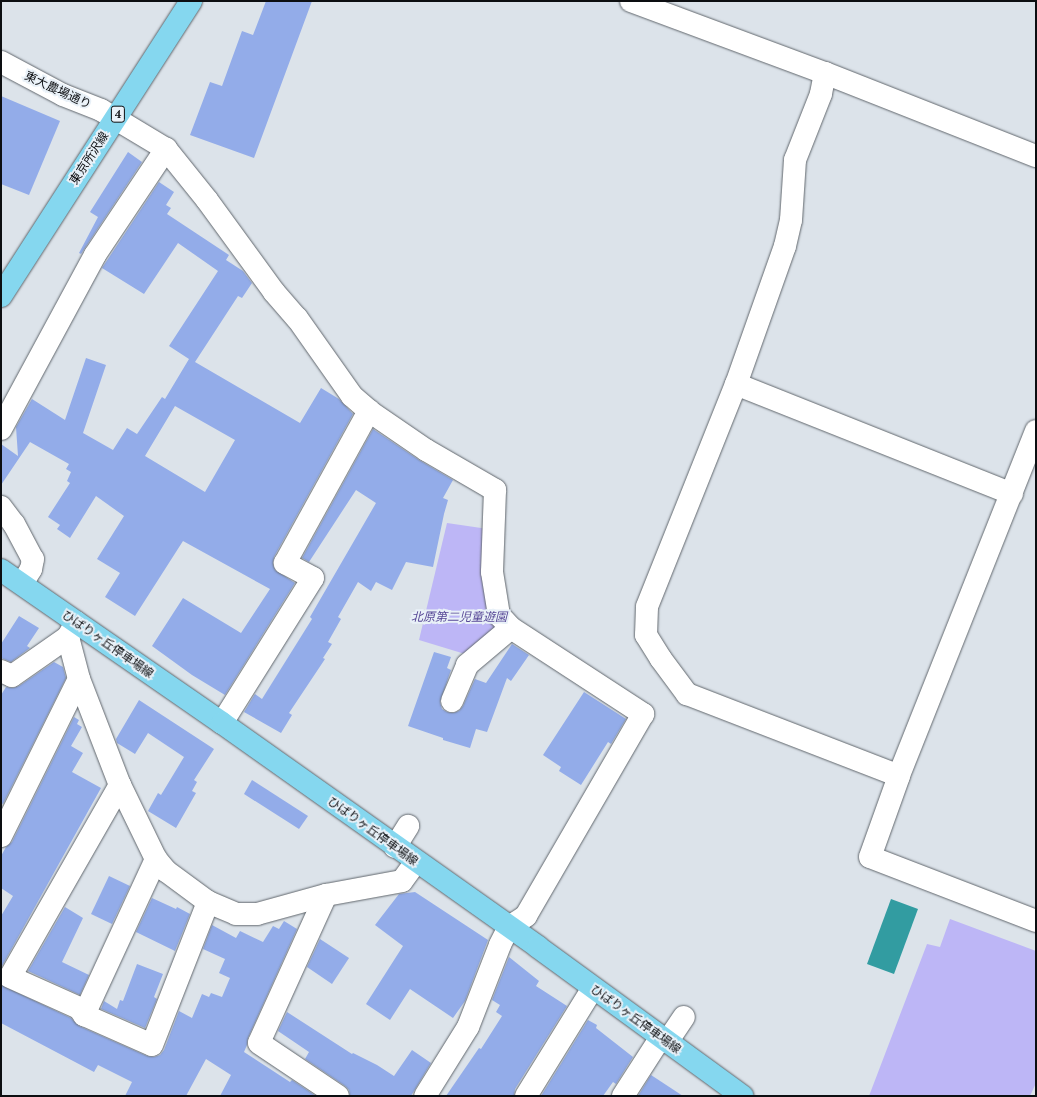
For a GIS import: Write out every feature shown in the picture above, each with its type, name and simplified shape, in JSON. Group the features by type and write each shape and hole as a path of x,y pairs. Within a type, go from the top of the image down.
{"main road":[{"name":"東京所沢線","path":"1,296 191,1"},
{"name":"ひばりヶ丘停車場線","path":"1,570 22,584 72,630 222,723 593,988 664,1040 730,1093"}],"street":[{"path":"631,1 825,73 1036,156"},
{"name":"東大農場通り","path":"1,62 63,95 115,118 166,149 207,200 274,292 297,318 352,396 369,411 426,450 495,490 492,572 499,615 511,628"},
{"path":"825,73 820,94 795,160 791,220 785,246 736,384 647,607 646,635 661,659 687,694 899,776"},
{"path":"1,429 95,255 166,149"},
{"path":"736,384 1012,494"},
{"path":"222,723 313,578 285,563 369,411"},
{"path":"1036,431 899,776 870,857 1036,921"},
{"path":"1,507 14,524 33,559 31,569 22,584"},
{"path":"425,1096 468,1026 500,944 509,927 526,916 643,714 557,663 511,628 467,665 452,701"},
{"path":"1,671 12,676 72,630 79,679 120,785 156,859 166,871 208,902 236,914 257,914 326,896 402,881 416,862"},
{"path":"1,836 79,679"},
{"path":"120,785 10,977 79,1008 84,1016 152,1045 208,902"},
{"path":"395,847 408,826"},
{"path":"84,1016 156,859"},
{"path":"326,896 259,1043 338,1096"},
{"path":"526,1096 593,988"},
{"path":"623,1096 664,1040 684,1017"}],"green space":[{"name":"北原第二児童遊園","path":"447,523 488,529 504,624 465,654 419,640"},
{"path":"950,919 1036,951 1036,1083 1030,1096 869,1096 927,944 940,947"}],"water":[{"path":"891,899 918,909 894,974 867,964"}],"building":[{"path":"266,1 312,1 254,158 190,135 210,82 222,86 242,31 253,35"},
{"path":"1,96 60,121 29,195 1,184"},
{"path":"128,152 142,162 81,254 79,253 98,217 90,212"},
{"path":"159,182 174,192 166,205 171,208 167,214 229,255 226,260 243,271 252,283 242,298 238,296 195,362 300,423 321,388 339,399 353,414 274,557 273,564 275,570 295,583 225,695 192,675 152,646 183,598 241,633 270,589 183,541 135,616 105,597 120,573 97,559 124,516 96,496 70,538 57,529 60,525 48,517 70,483 67,481 71,472 66,469 69,464 30,442 1,485 1,444 18,456 16,427 32,399 65,420 86,358 106,365 83,433 113,450 127,428 137,434 162,397 165,399 189,359 169,346 218,271 178,243 144,294 102,268","holes":["175,406 235,440 205,492 145,456"]},
{"path":"373,429 419,460 453,480 443,498 448,500 433,567 406,562 392,590 376,582 371,591 358,582 338,617 341,619 328,642 332,644 323,658 325,659 289,713 292,715 281,733 244,712 255,694 262,699 312,619 310,617 376,503 356,490 309,562 302,558"},
{"path":"19,616 39,628 27,646 30,648 11,662 1,658 1,644"},
{"path":"512,644 529,655 511,681 507,678 487,732 476,729 470,748 443,740 443,738 408,726 434,652 451,657 447,668 451,670 440,702 442,709 453,713 459,711 463,706 475,679 486,683"},
{"path":"54,662 63,667 66,678 3,804 1,803 1,695 6,687 13,688 19,686"},
{"path":"584,692 626,719 611,744 608,742 581,785 559,771 561,767 543,755"},
{"path":"139,700 214,749 194,780 197,782 192,791 196,793 176,828 148,811 158,793 161,795 184,757 148,733 135,754 117,743 116,739"},
{"path":"74,717 79,720 77,724 82,727 71,746 83,753 72,772 101,788 1,968 1,916 13,896 1,888 1,856 6,847 12,842"},
{"path":"252,780 308,816 299,829 244,794"},
{"path":"109,876 130,886 112,924 91,914"},
{"path":"415,892 488,940 465,1001 453,1018 410,989 390,1020 366,1004 403,946 375,925 399,894"},
{"path":"152,898 176,909 177,907 190,914 175,951 136,932"},
{"path":"65,907 83,918 62,962 89,975 80,995 28,971"},
{"path":"284,921 297,929 248,1038 244,1052 290,1082 292,1080 316,1096 220,1096 231,1075 206,1059 186,1096 125,1096 132,1082 98,1065 94,1072 1,1023 1,985 71,1018 79,1026 147,1056 154,1057 160,1055 164,1050 179,1011 192,1018 202,994 209,997 211,993 222,997 230,978 219,973 225,959 203,949 212,925 236,938 240,931 263,942 273,926 279,929"},
{"path":"320,939 349,958 332,984 307,967"},
{"path":"509,957 539,981 536,986 567,1006 515,1089 514,1096 446,1096 479,1048 481,1049 502,1016 496,1012 500,1005 492,1000"},
{"path":"137,964 163,974 154,997 157,999 145,1028 101,1009 104,1001 117,1009 120,1000 123,1001"},
{"path":"287,1012 352,1054 353,1053 377,1065 394,1076 412,1050 431,1063 411,1096 350,1096 349,1090 345,1086 305,1059 309,1052 278,1031"},
{"path":"588,1020 597,1025 596,1028 633,1057 616,1084 613,1082 603,1096 541,1096"},
{"path":"651,1075 683,1096 638,1096"}]}
